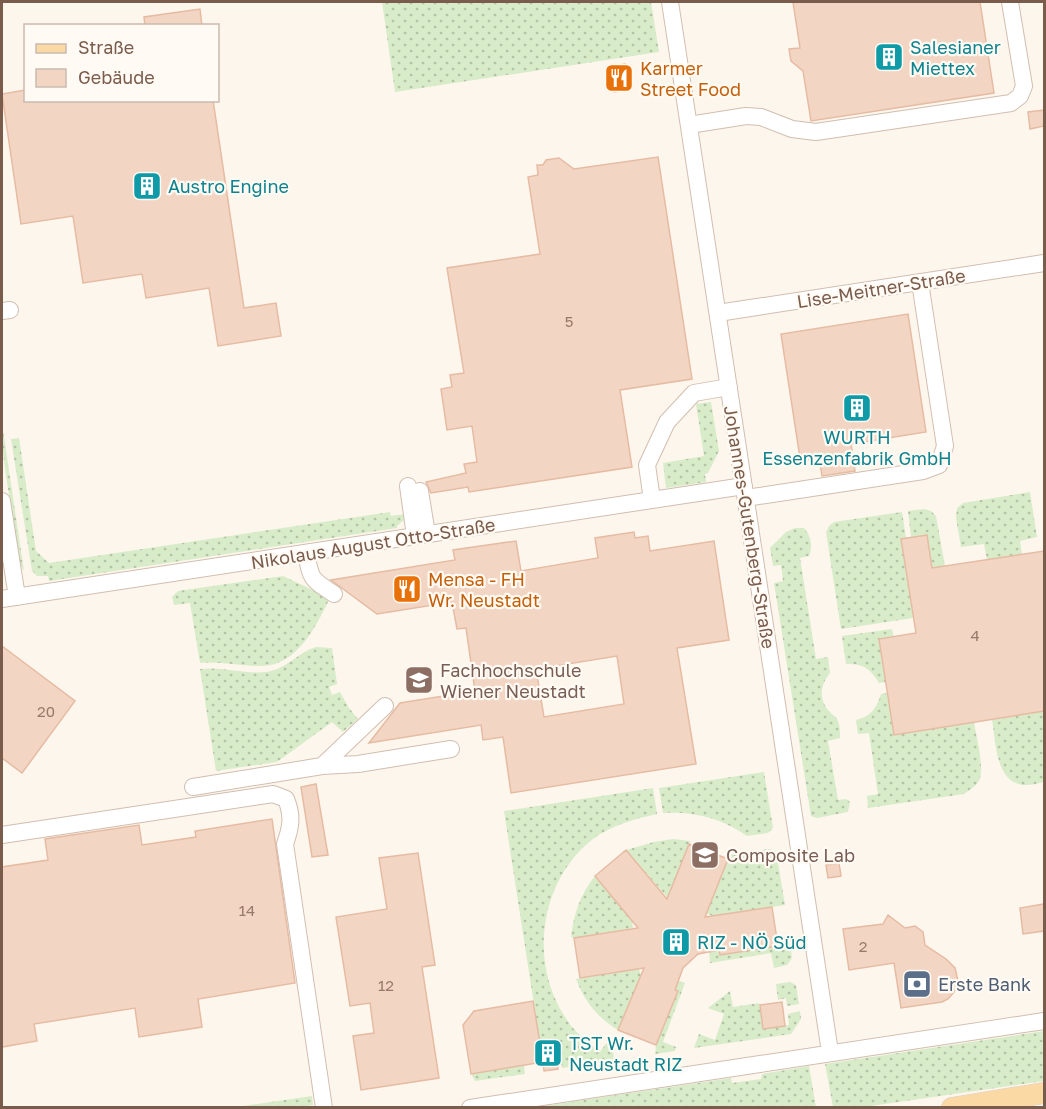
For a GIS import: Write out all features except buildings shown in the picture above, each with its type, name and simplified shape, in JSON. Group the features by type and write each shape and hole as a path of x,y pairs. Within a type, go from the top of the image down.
{"main road":[{"path":"952,1107 1044,1093"}],"street":[{"name":"Johannes-Gutenberg-Straße","path":"670,2 830,1052"},
{"path":"689,125 746,116 761,117 792,129 816,132 1011,103 1020,96 1024,86 1010,2"},
{"name":"Lise-Meitner-Straße","path":"718,313 1044,263"},
{"name":"Nikolaus August Otto-Straße","path":"9,598 652,500 745,492 802,491 923,471 939,465 945,446 920,282"},
{"path":"652,500 647,465 667,422 694,393 729,387"},
{"path":"414,486 421,535"},
{"path":"2,501 9,598"},
{"path":"306,553 310,576 334,594"},
{"path":"322,766 385,706"},
{"path":"194,787 322,766 358,764 451,749"},
{"path":"2,835 273,794 286,800 292,813 291,826 285,844 324,1107"},
{"path":"470,1107 1044,1021"}],"green space":[{"path":"382,2 651,2 659,52 395,92"},
{"path":"711,402 719,451 708,473 705,474 706,482 666,488 663,463 704,456 696,404"},
{"path":"3,430 24,571 19,563 2,448"},
{"path":"19,438 36,551 49,563 390,512 391,516 405,514 405,519 397,528 49,581 48,576 37,576 32,571 11,439"},
{"path":"1030,492 1037,537 1020,541 1022,554 987,560 984,544 961,547 956,518 957,508 963,503"},
{"path":"924,509 936,516 945,566 932,568 927,535 911,537 908,511"},
{"path":"902,512 906,538 901,539 913,618 841,629 826,532 829,526 834,522"},
{"path":"795,528 804,528 811,541 809,556 800,558 816,659 828,657 830,673 822,687 822,698 839,726 840,738 828,741 838,800 846,799 850,802 848,812 817,818 811,816 774,583 783,581 781,565 773,566 770,548 786,532"},
{"path":"283,576 330,598 304,643 285,660 273,665 200,663 190,603 174,605 172,597 178,591"},
{"path":"892,629 894,637 879,640 886,682 879,683 870,671 862,666 846,664 842,636"},
{"path":"316,647 332,648 337,684 329,687 332,695 340,692 358,719 343,732 332,722 277,762 216,771 200,669 271,671"},
{"path":"888,693 894,735 974,722 981,769 981,776 976,785 964,794 868,808 867,796 878,794 869,733 858,734 856,720 869,714 875,708 881,694"},
{"path":"1044,711 1044,782 1026,785 1016,783 1008,778 999,760 992,720"},
{"path":"764,772 773,828 768,833 747,836 718,820 686,813 663,813 659,788"},
{"path":"653,788 657,814 624,823 593,839 575,857 561,877 551,900 545,924 544,949 547,974 555,998 574,1029 600,1052 608,1041 612,1042 614,1061 562,1068 558,1041 540,1043 504,811"},
{"path":"673,839 690,841 668,898 626,850"},
{"path":"769,849 776,851 785,905 713,916 706,913 730,855"},
{"path":"595,876 632,920 633,928 571,937 578,905"},
{"path":"790,944 792,958 787,965 774,968 771,953 710,963 709,952 719,950 720,955"},
{"path":"639,969 641,976 618,1030 592,1008 576,979"},
{"path":"678,981 685,983 663,1042 676,1047 675,1051 655,1054 656,1045 678,991 675,990"},
{"path":"790,982 796,985 799,1004 787,1006 786,998 778,1000 776,984"},
{"path":"730,991 733,1007 759,1003 764,1029 789,1025 788,1014 800,1011 801,1019 791,1034 694,1048 699,1034 715,1040 724,1014 708,1008"},
{"path":"1044,1031 1044,1081 864,1107 833,1107 825,1064"},
{"path":"524,1065 525,1074 475,1081 471,1074"},
{"path":"809,1066 816,1107 537,1107 731,1078 732,1083 761,1079 762,1074"},
{"path":"312,1096 313,1105 297,1108 236,1107"}],"place":[{"name":"Salesianer Miettex","path":"889,57"},
{"name":"Karmer Street Food","path":"619,78"},
{"name":"Austro Engine","path":"147,186"},
{"name":"WURTH Essenzenfabrik GmbH","path":"857,408"},
{"name":"Mensa - FH Wr. Neustadt","path":"407,589"},
{"name":"Fachhochschule Wiener Neustadt","path":"419,680"},
{"name":"Composite Lab","path":"705,855"},
{"name":"RIZ - NÖ Süd","path":"676,942"},
{"name":"Erste Bank","path":"917,984"},
{"name":"TST Wr. Neustadt RIZ","path":"548,1053"}]}
